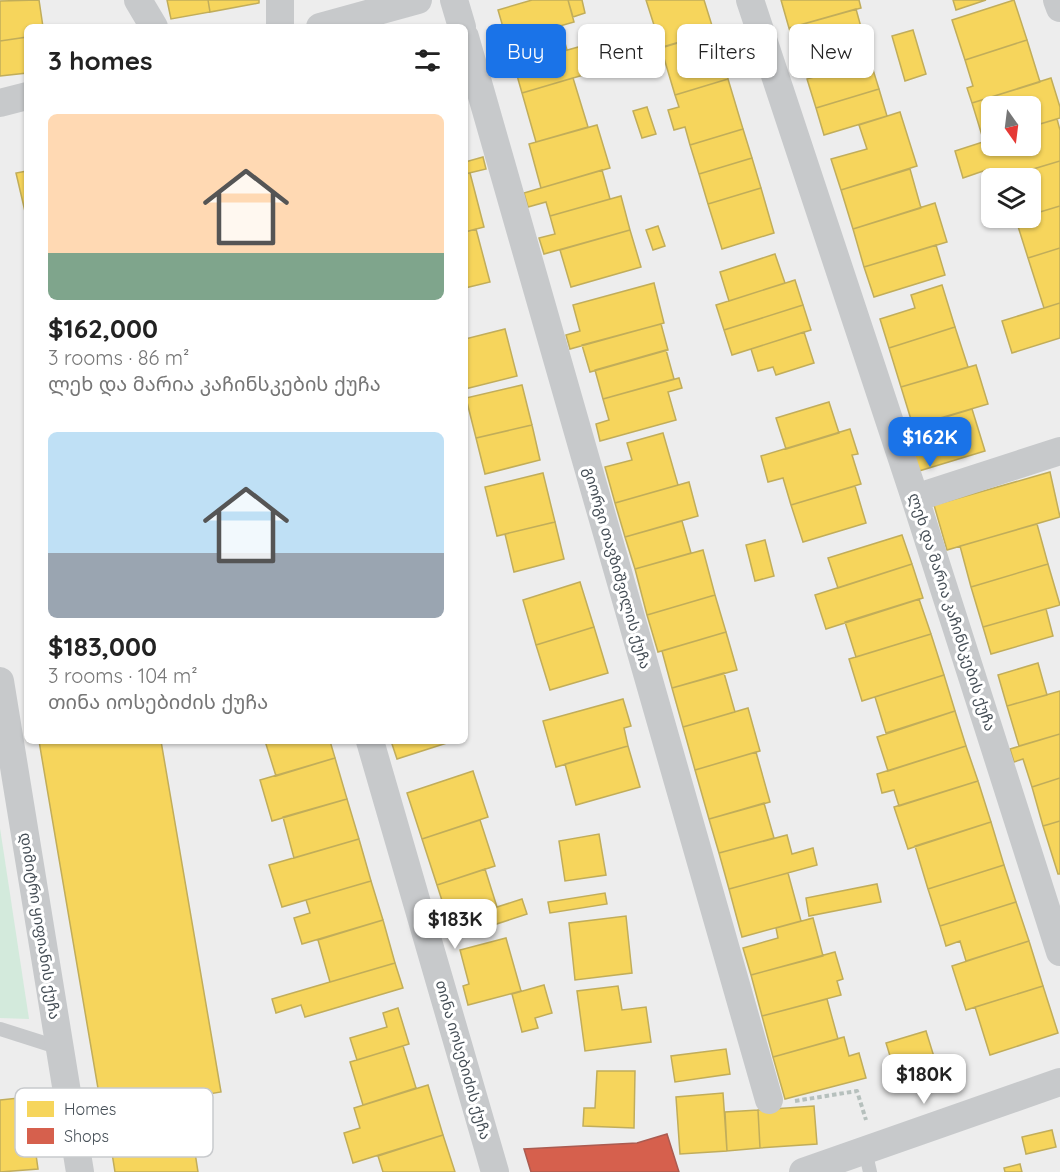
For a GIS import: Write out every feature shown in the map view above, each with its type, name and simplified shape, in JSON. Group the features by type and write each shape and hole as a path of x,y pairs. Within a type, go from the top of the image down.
{"street":[{"path":"138,0 152,24"},
{"path":"280,0 280,24"},
{"path":"331,24 418,0"},
{"path":"454,0 461,24"},
{"name":"ლეხ და მარია კაჩინსკების ქუჩა","path":"750,0 915,498 1060,952"},
{"path":"1057,0 1060,8"},
{"name":"გიორგი თავზიშვილის ქუჩა","path":"468,47 769,1100"},
{"path":"0,103 24,97"},
{"path":"915,498 1060,451"},
{"name":"დიმიტრი ყიფიანის ქუჩა","path":"0,681 66,1088"},
{"name":"თინა იოსებიძის ქუჩა","path":"371,744 495,1172"},
{"path":"804,1172 870,1156 1060,1082"},
{"name":"დიმიტრი ყიფიანის ქუჩა","path":"78,1157 80,1172"}],"lane":[{"path":"0,1029 60,1048"}],"path":[{"path":"769,1100 786,1103 857,1090 870,1156"}],"green space":[{"path":"0,828 29,1019 0,1018"}],"building: Homes":[{"path":"39,0 43,24 24,24 24,37 0,41 0,1"},
{"path":"167,0 208,0 210,12 171,19"},
{"path":"208,0 259,0 259,3 210,12"},
{"path":"532,0 568,0 574,22 566,24 502,24 498,10"},
{"path":"568,0 582,0 585,13 573,17"},
{"path":"646,0 704,0 712,24 677,24 677,43 665,46 665,24 654,24"},
{"path":"781,0 859,0 861,8 803,24 789,24 789,28"},
{"path":"953,0 986,0 956,10"},
{"path":"1014,0 1027,40 965,60 952,20"},
{"path":"856,9 860,24 803,24"},
{"path":"913,30 926,74 905,81 892,36"},
{"path":"24,37 24,73 0,76 0,41"},
{"path":"1027,40 1040,82 995,96 981,96 981,100 972,103 967,88 973,86 965,60"},
{"path":"677,43 677,78 728,79 675,95 665,61 665,47"},
{"path":"578,47 578,77 522,93 518,78 566,78 566,50"},
{"path":"874,73 879,89 816,108 807,79 874,78"},
{"path":"573,78 588,127 536,142 522,93"},
{"path":"1051,78 1060,107 1060,118 1041,124 1041,96 994,96"},
{"path":"728,79 743,129 690,145 685,127 674,130 668,110 679,107 675,95"},
{"path":"879,89 887,116 824,135 816,108"},
{"path":"981,100 981,132 972,103"},
{"path":"647,107 656,134 642,138 633,111"},
{"path":"900,112 917,166 841,190 831,159 867,149 859,125"},
{"path":"1057,119 1060,130 1060,161 1037,168 981,168 981,172 963,178 955,151 981,143 981,156 1041,156 1041,124"},
{"path":"597,125 610,168 541,188 529,144"},
{"path":"743,129 752,158 699,174 690,145"},
{"path":"483,157 486,169 468,173 468,161"},
{"path":"752,158 761,188 708,204 699,174"},
{"path":"1060,161 1060,206 1041,212 1041,168 1037,168"},
{"path":"910,169 921,208 853,229 841,190"},
{"path":"602,170 610,199 550,216 546,202 528,207 524,193"},
{"path":"24,172 24,207 16,173"},
{"path":"468,173 470,173 484,227 468,231"},
{"path":"761,188 774,233 722,249 708,204"},
{"path":"621,196 630,230 544,254 539,238 555,234 550,216"},
{"path":"935,203 947,242 864,267 853,229"},
{"path":"1060,206 1060,248 1028,258 1019,228 1041,228 1041,212"},
{"path":"658,226 665,246 653,250 646,230"},
{"path":"476,229 490,282 468,287 468,231"},
{"path":"630,230 641,267 571,287 560,250"},
{"path":"936,245 945,275 874,297 864,267"},
{"path":"1060,248 1060,303 1044,308 1028,258"},
{"path":"775,254 785,283 729,301 720,272"},
{"path":"795,280 803,305 724,330 716,305"},
{"path":"654,283 664,323 570,349 566,335 580,331 573,305"},
{"path":"942,285 955,327 889,348 880,319 915,308 911,295"},
{"path":"1060,303 1060,338 1012,353 1002,321"},
{"path":"803,305 811,330 732,355 724,330"},
{"path":"661,324 668,350 590,372 582,345"},
{"path":"955,327 968,367 901,387 889,348"},
{"path":"505,329 517,376 468,388 468,338"},
{"path":"804,332 814,363 776,375 773,367 758,371 751,349"},
{"path":"666,350 674,379 603,399 595,370"},
{"path":"976,365 988,404 913,426 901,387"},
{"path":"679,378 682,388 668,392 676,420 600,441 596,424 609,420 603,399"},
{"path":"522,385 532,425 476,438 468,398"},
{"path":"829,402 839,433 786,449 776,418"},
{"path":"972,409 985,451 919,471 906,429"},
{"path":"532,425 540,460 485,474 476,438"},
{"path":"850,429 858,454 852,455 861,484 791,505 783,478 768,482 761,456"},
{"path":"663,433 678,485 615,503 605,467 632,460 627,443"},
{"path":"1050,472 1060,517 947,550 934,505"},
{"path":"543,473 555,522 497,536 485,487"},
{"path":"689,482 698,516 625,537 615,503"},
{"path":"855,486 866,523 803,542 791,505"},
{"path":"682,521 691,553 635,569 625,537"},
{"path":"555,522 564,559 514,572 505,534"},
{"path":"1037,524 1048,564 971,587 960,546"},
{"path":"902,535 912,564 838,588 828,558"},
{"path":"765,540 774,576 755,581 746,545"},
{"path":"703,550 715,595 647,615 635,569"},
{"path":"912,564 923,598 826,629 815,595"},
{"path":"1048,564 1060,605 983,627 971,587"},
{"path":"580,582 594,627 536,645 523,600"},
{"path":"715,595 726,632 658,652 647,615"},
{"path":"919,599 931,634 856,657 845,622"},
{"path":"1046,609 1053,636 991,654 983,627"},
{"path":"594,627 608,673 550,690 536,645"},
{"path":"726,632 737,670 672,688 662,651"},
{"path":"931,634 944,675 862,701 849,659"},
{"path":"1038,663 1047,695 1007,706 998,675"},
{"path":"724,673 735,712 683,727 672,688"},
{"path":"944,675 955,711 886,733 875,697"},
{"path":"1060,691 1060,734 1019,746 1007,706"},
{"path":"623,699 631,726 624,728 628,746 556,767 543,721"},
{"path":"748,708 760,751 695,770 683,727"},
{"path":"955,711 966,746 888,771 877,737"},
{"path":"1060,734 1060,778 1032,787 1023,759 1014,762 1010,749"},
{"path":"40,744 162,744 221,1092 213,1093 213,1088 98,1088"},
{"path":"266,744 331,744 335,758 276,776"},
{"path":"392,744 444,744 397,759"},
{"path":"628,746 640,787 576,805 565,764"},
{"path":"966,746 978,781 899,806 894,790 882,793 877,774"},
{"path":"756,752 770,802 709,819 695,770"},
{"path":"335,758 347,799 272,821 260,780"},
{"path":"473,771 488,817 422,839 407,793"},
{"path":"1060,778 1060,821 1043,826 1032,787"},
{"path":"978,781 991,822 908,849 894,807"},
{"path":"347,799 359,839 294,858 283,817"},
{"path":"764,803 774,838 719,853 709,819"},
{"path":"480,820 495,866 437,885 422,839"},
{"path":"1060,821 1060,874 1058,874 1043,826"},
{"path":"991,822 1004,865 928,889 915,846"},
{"path":"599,834 606,875 565,881 559,841"},
{"path":"787,835 792,854 813,848 817,865 729,889 719,853"},
{"path":"359,839 371,881 282,907 269,865"},
{"path":"1004,865 1016,902 940,926 928,889"},
{"path":"485,869 497,907 522,899 527,914 454,938 437,885"},
{"path":"788,873 801,921 742,937 729,889"},
{"path":"371,881 383,920 302,944 294,918 310,913 306,900"},
{"path":"877,884 881,902 809,916 806,898"},
{"path":"605,893 607,904 550,913 548,902"},
{"path":"1016,902 1029,941 966,961 960,941 946,946 940,926"},
{"path":"626,916 632,973 575,980 569,923"},
{"path":"813,918 823,956 751,975 743,948 778,938 776,928"},
{"path":"383,920 395,963 330,982 318,940"},
{"path":"506,938 521,991 468,1005 463,986 469,984 460,950"},
{"path":"1029,941 1043,986 966,1010 952,966"},
{"path":"835,952 843,979 837,981 841,995 762,1016 751,975"},
{"path":"395,963 403,988 305,1017 301,1005 276,1013 272,999"},
{"path":"544,985 552,1013 535,1018 538,1028 522,1032 512,994"},
{"path":"618,986 622,1010 646,1007 651,1042 585,1051 577,991"},
{"path":"1043,986 1058,1033 990,1055 975,1007"},
{"path":"827,999 838,1039 773,1057 762,1016"},
{"path":"398,1008 409,1044 357,1060 350,1038 387,1027 383,1013"},
{"path":"926,1031 935,1060 895,1072 886,1043"},
{"path":"844,1037 849,1056 859,1053 866,1078 785,1099 773,1057"},
{"path":"403,1046 416,1088 363,1105 350,1062"},
{"path":"726,1049 730,1074 675,1082 671,1056"},
{"path":"597,1071 635,1071 634,1128 583,1126 584,1108 595,1108"},
{"path":"428,1085 443,1135 353,1163 344,1133 360,1128 354,1108"},
{"path":"723,1093 727,1151 680,1154 676,1097"},
{"path":"15,1098 15,1157 36,1157 38,1169 0,1172 0,1100"},
{"path":"814,1106 817,1144 760,1148 758,1110"},
{"path":"758,1110 760,1148 727,1151 725,1112"},
{"path":"1052,1130 1056,1147 1026,1154 1022,1137"},
{"path":"443,1135 455,1172 383,1172 378,1156"},
{"path":"113,1157 196,1157 198,1172 115,1172"},
{"path":"1020,1164 1022,1172 1005,1172 1004,1168"}],"building: Shops":[{"path":"667,1134 679,1172 531,1172 524,1149 637,1143"}]}
